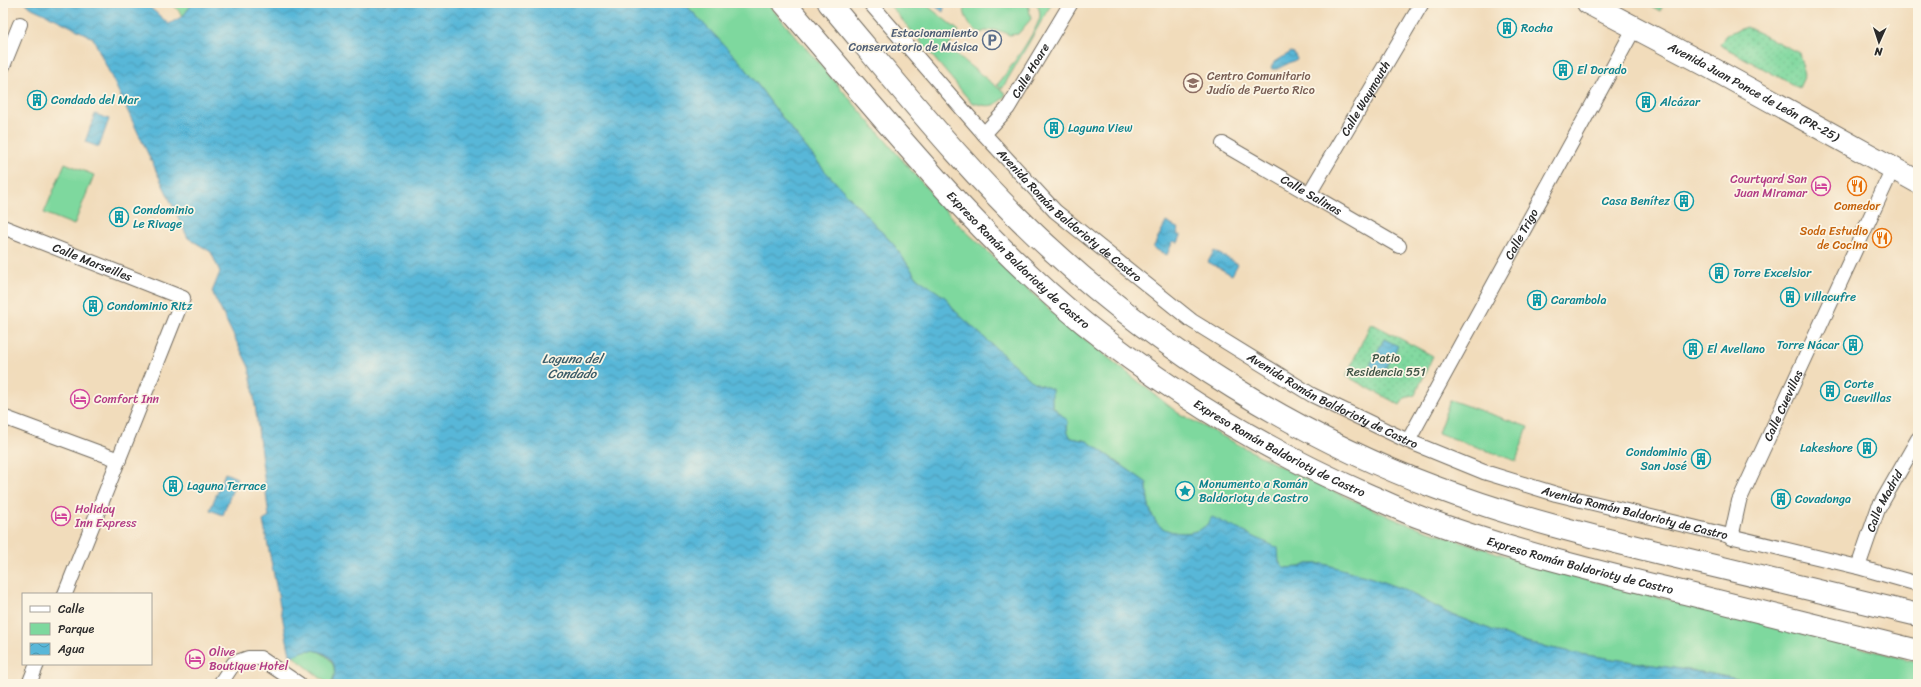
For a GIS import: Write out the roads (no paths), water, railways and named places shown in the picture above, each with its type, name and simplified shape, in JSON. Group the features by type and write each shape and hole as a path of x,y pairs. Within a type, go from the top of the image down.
{"main road":[{"name":"Expreso Román Baldorioty de Castro","path":"784,3 957,202 999,246 1037,281 1086,323 1174,389 1274,449 1340,482 1420,518 1497,543 1582,568 1918,651"},
{"path":"829,3 978,178 1054,253 1105,296 1149,330 1232,385 1293,421 1358,454 1436,488 1503,511 1588,536 1918,615"},
{"name":"Avenida Juan Ponce de León (PR-25)","path":"1588,3 1635,27 1918,182"}],"street":[{"name":"Avenida Román Baldorioty de Castro","path":"870,3 984,134 1056,211 1192,321 1312,395 1408,441 1484,472 1556,494 1731,538 1858,567 1918,584"},
{"name":"Calle Hoare","path":"984,134 1008,108 1071,3"},
{"name":"Calle Waymouth","path":"1309,194 1422,3"},
{"path":"3,66 20,24"},
{"name":"Calle Trigo","path":"1408,441 1635,27"},
{"name":"Calle Salinas","path":"1223,144 1399,246"},
{"name":"Calle Cuevillas","path":"1731,538 1739,501 1893,168"},
{"name":"Calle Marseilles","path":"3,227 183,298 119,460"},
{"path":"3,416 119,460 65,593"},
{"name":"Calle Madrid","path":"1858,567 1878,509 1918,439"},
{"path":"220,684 234,663 248,658 260,658 299,684"},
{"path":"29,684 37,665"}],"water":[{"name":"Laguna del Condado","path":"25,3 145,3 169,24 183,16 193,3 684,3 743,65 824,170 894,245 917,278 946,298 955,311 1033,382 1052,389 1052,406 1068,421 1067,431 1071,438 1087,441 1147,483 1148,498 1153,517 1160,526 1166,530 1179,533 1193,532 1204,527 1212,517 1278,548 1279,562 1285,568 1301,567 1307,564 1324,564 1372,578 1402,589 1450,614 1526,643 1586,655 1707,673 1762,684 331,684 334,675 334,667 331,660 326,655 311,650 293,656 290,655 263,521 269,517 249,367 212,292 220,272 211,252 188,238 93,38 32,8"},
{"path":"931,3 945,3 943,12"},
{"path":"1291,52 1294,53 1297,59 1277,69 1272,69 1271,67 1275,62"},
{"path":"95,114 109,119 99,147 85,142"},
{"path":"1166,222 1179,229 1177,234 1181,236 1178,243 1173,241 1167,255 1153,248"},
{"path":"1214,251 1238,264 1232,275 1208,262"},
{"path":"1384,339 1398,346 1383,373 1370,366"},
{"path":"225,473 237,478 223,515 210,510"}],"place":[{"name":"Rocha","path":"1507,28"},
{"name":"Estacionamiento Conservatorio de Música","path":"992,40"},
{"name":"El Dorado","path":"1563,70"},
{"name":"Centro Comunitario Judío de Puerto Rico","path":"1193,83"},
{"name":"Condado del Mar","path":"37,100"},
{"name":"Alcázar","path":"1646,102"},
{"name":"Laguna View","path":"1054,128"},
{"name":"Courtyard San Juan Miramar","path":"1821,186"},
{"name":"Comedor","path":"1857,186"},
{"name":"Casa Benítez","path":"1684,201"},
{"name":"Condominio Le Rivage","path":"119,217"},
{"name":"Soda Estudio de Cocina","path":"1882,238"},
{"name":"Torre Excelsior","path":"1719,273"},
{"name":"Villacufre","path":"1790,297"},
{"name":"Carambola","path":"1537,300"},
{"name":"Condominio Ritz","path":"93,306"},
{"name":"Torre Nácar","path":"1853,345"},
{"name":"El Avellano","path":"1693,349"},
{"name":"Corte Cuevillas","path":"1830,391"},
{"name":"Comfort Inn","path":"80,399"},
{"name":"Lakeshore","path":"1867,448"},
{"name":"Condominio San José","path":"1701,459"},
{"name":"Laguna Terrace","path":"173,486"},
{"name":"Monumento a Román Baldorioty de Castro","path":"1185,491"},
{"name":"Covadonga","path":"1781,499"},
{"name":"Holiday Inn Express","path":"61,516"},
{"name":"Olive Boutique Hotel","path":"195,659"}],"park label":[{"name":"Patio Residencia 551","path":"1386,365"}]}
